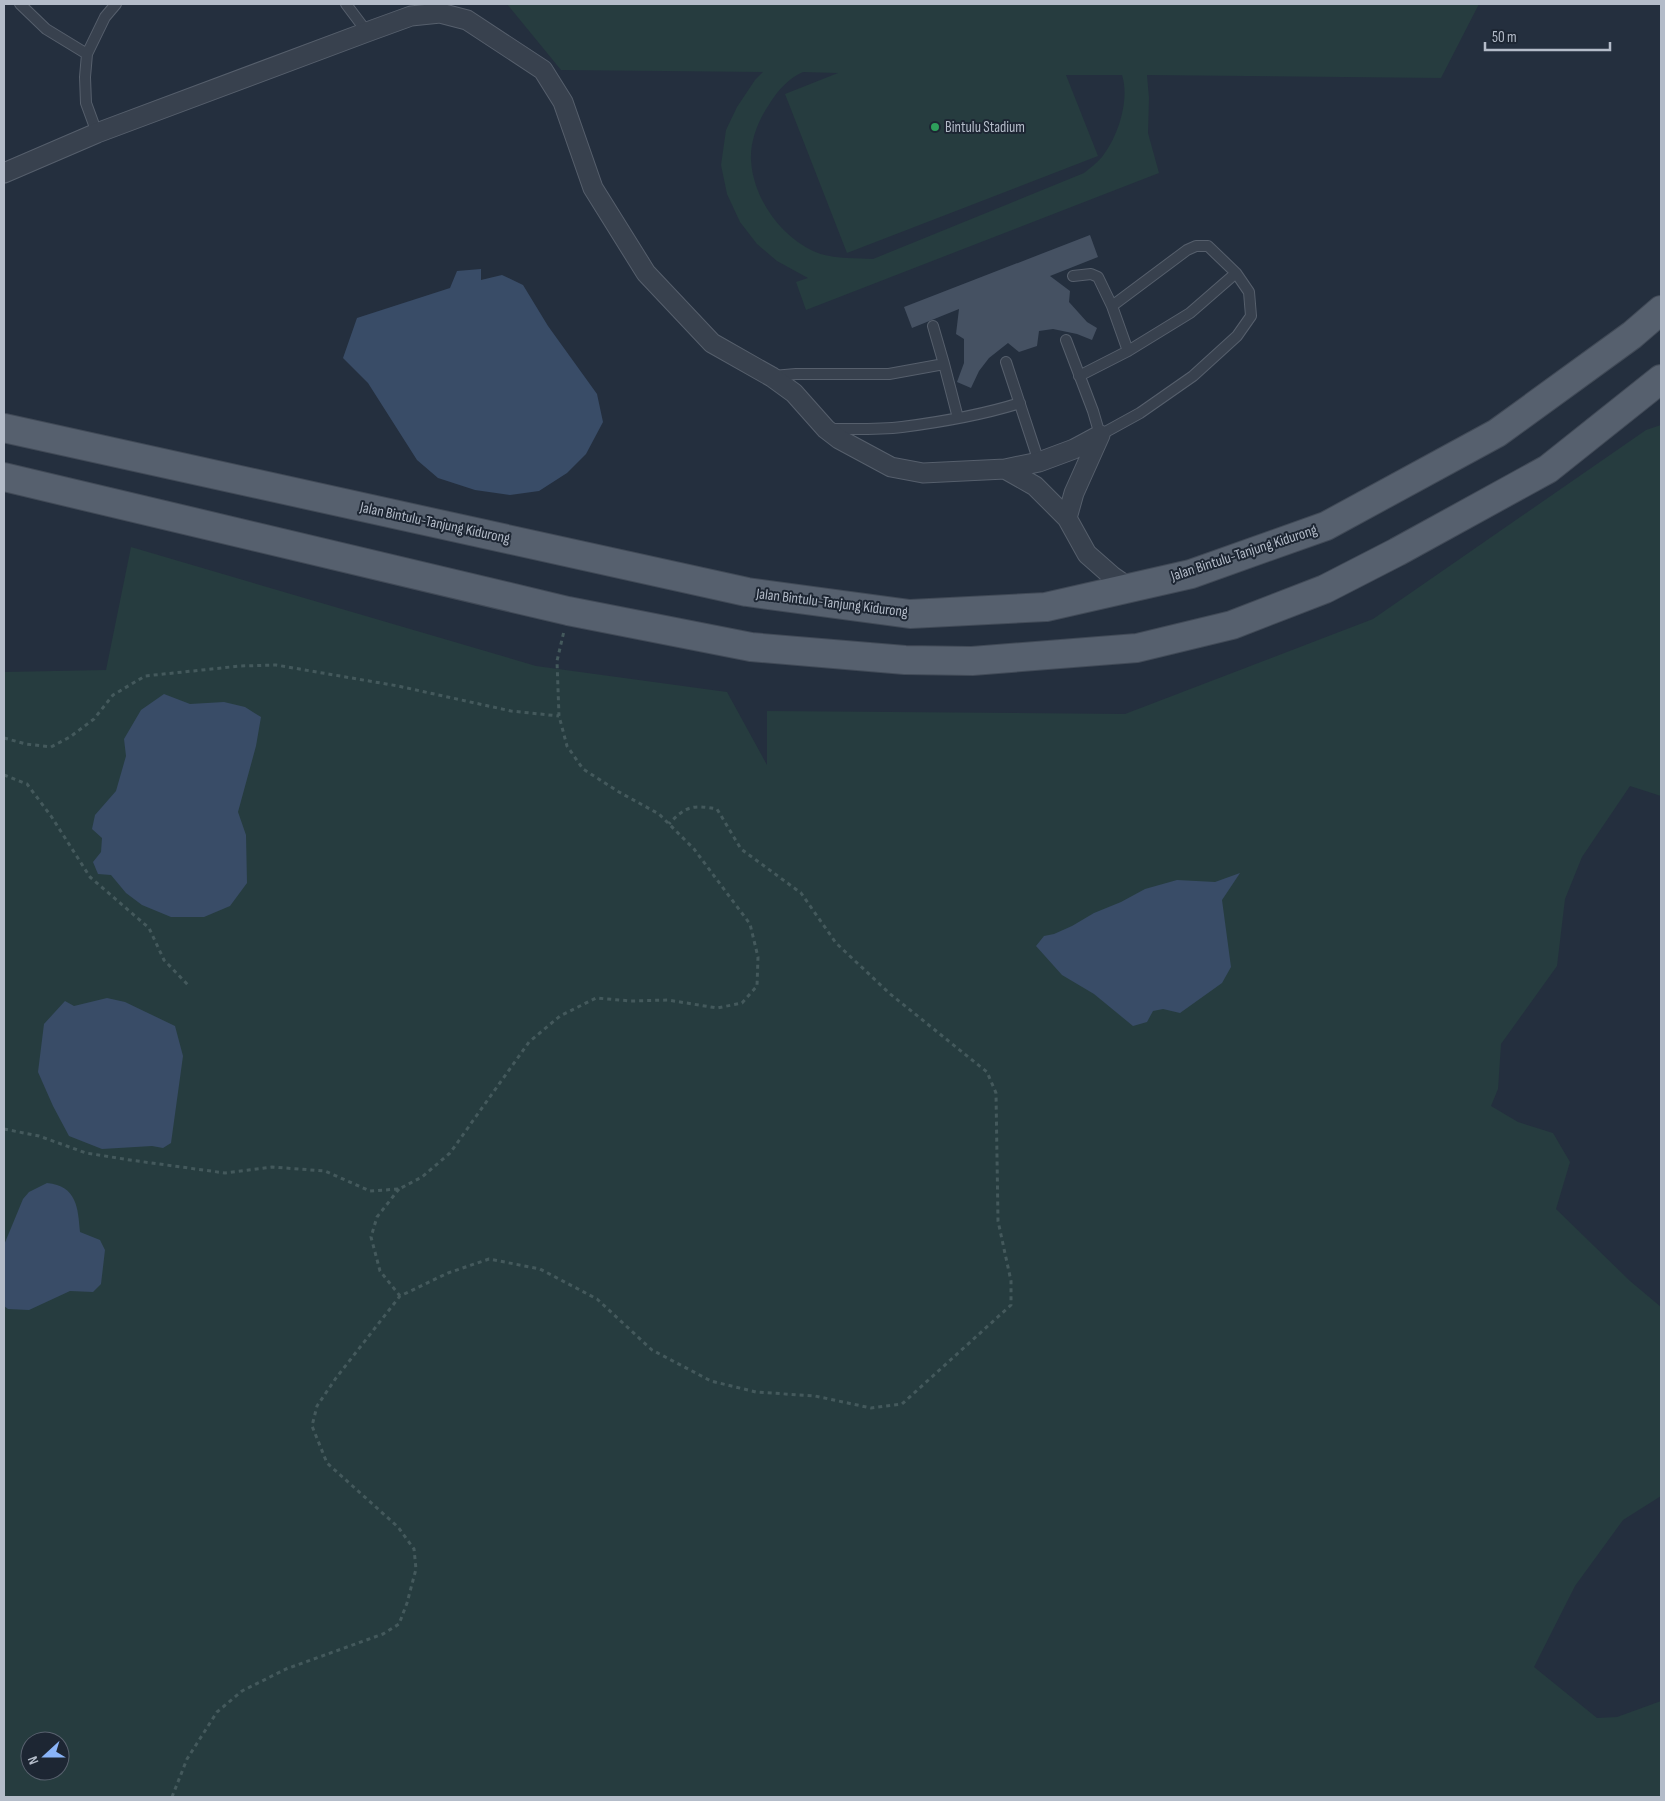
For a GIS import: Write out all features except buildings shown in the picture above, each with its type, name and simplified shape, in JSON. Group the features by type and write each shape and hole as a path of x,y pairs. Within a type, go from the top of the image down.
{"main road":[{"name":"Jalan Bintulu-Tanjung Kidurong","path":"4,428 746,592 910,614 1046,606 1191,574 1326,526 1497,433 1632,335 1661,310"},
{"path":"4,476 568,611 751,646 905,660 972,661 1137,648 1232,624 1325,589 1397,552 1548,469 1661,379"}],"street":[{"path":"4,173 97,133 411,16 440,13 467,20 542,70 563,102 593,188 646,273 712,343 772,376 794,393 826,430 838,439 891,467 923,473 1005,469 1039,462 1074,449 1100,435"},
{"path":"1067,518 1074,493 1100,435"},
{"path":"1005,469 1035,486 1067,518 1087,554 1128,587"}],"lane":[{"path":"20,4 46,28 87,54"},
{"path":"97,133 86,103 85,77 87,54 105,17 116,4"},
{"path":"346,4 368,32"},
{"path":"1066,340 1100,435 1140,413 1193,376 1237,336 1251,316 1249,292 1236,273 1208,246 1196,246 1187,250 1112,306"},
{"path":"1079,376 1128,351 1190,313 1236,273"},
{"path":"1073,276 1092,274 1098,277 1112,306 1128,351"},
{"path":"933,326 958,418"},
{"path":"1006,362 1039,462"},
{"path":"772,376 796,374 889,374 944,364"},
{"path":"826,430 901,427 958,418 1020,403"}],"path":[{"path":"400,1296 380,1271 372,1238 376,1217 399,1189 422,1177 450,1153 529,1042 560,1016 596,998 631,1001 668,1000 717,1008 742,1003 757,986 758,958 750,924 694,849 659,814 618,792 583,770 567,746 560,716 557,661 568,611"},
{"path":"4,738 26,744 51,746 70,737 94,719 113,695 145,676 240,666 276,665 398,686 511,711 560,716"},
{"path":"4,775 27,784 51,816 90,876 150,928 164,960 188,985"},
{"path":"172,1797 187,1758 217,1712 242,1691 286,1669 383,1634 399,1624 416,1569 414,1549 398,1527 326,1463 312,1426 317,1406 336,1378 400,1296 448,1273 488,1259 540,1270 597,1299 652,1350 711,1381 756,1392 815,1396 871,1408 902,1404 1011,1305 1011,1281 998,1221 996,1092 987,1072 889,993 836,943 801,893 741,849 718,809 697,806 678,814 669,824"},
{"path":"4,1129 39,1136 86,1153 130,1160 225,1173 272,1167 324,1171 370,1191 399,1189"}],"green space":[{"path":"507,4 1479,4 1441,78 1147,75 1149,98 1148,133 1159,173 806,310 796,282 808,278 777,261 757,244 740,222 727,194 721,165 726,130 737,107 755,80 763,72 561,70","holes":["803,72 838,73 785,94 847,253 1098,156 1066,75 1122,75 1124,85 1123,107 1121,118 1108,149 1084,173 873,259 842,258 819,254 813,251 789,235 779,225 770,213 757,188 751,160 752,145 759,123 780,89"]},
{"path":"1661,425 1661,796 1630,786 1582,857 1565,899 1557,966 1501,1044 1498,1089 1491,1106 1518,1122 1553,1133 1570,1162 1556,1209 1630,1281 1661,1307 1661,1496 1623,1520 1575,1586 1534,1667 1597,1718 1617,1717 1661,1701 1661,1797 4,1797 4,672 106,670 131,547 536,666 727,692 767,765 767,711 1125,714 1373,619 1646,430"}],"water":[{"path":"481,269 481,280 502,275 523,285 548,326 597,394 603,422 586,454 567,473 539,491 510,495 475,490 438,478 417,460 368,383 343,358 357,318 450,288 457,271"},
{"path":"164,694 190,704 224,702 245,707 261,717 256,746 238,812 246,835 247,883 230,906 204,917 171,917 142,905 126,893 111,875 98,874 93,862 101,852 102,838 92,829 95,815 116,791 126,756 124,739 141,710"},
{"path":"1240,873 1222,900 1231,967 1222,983 1180,1013 1163,1009 1153,1011 1147,1022 1133,1026 1094,994 1062,975 1036,946 1044,936 1072,926 1094,913 1121,902 1145,889 1177,880 1215,882"},
{"path":"107,998 125,1002 175,1026 183,1056 171,1143 163,1148 152,1146 102,1149 69,1136 38,1072 44,1024 65,1001 74,1006"},
{"path":"47,1183 57,1185 70,1193 77,1207 80,1232 100,1240 105,1250 101,1284 93,1292 70,1291 29,1310 8,1309 4,1306 4,1245 23,1199 29,1192"}],"place":[{"name":"Bintulu Stadium","path":"935,127"}]}
